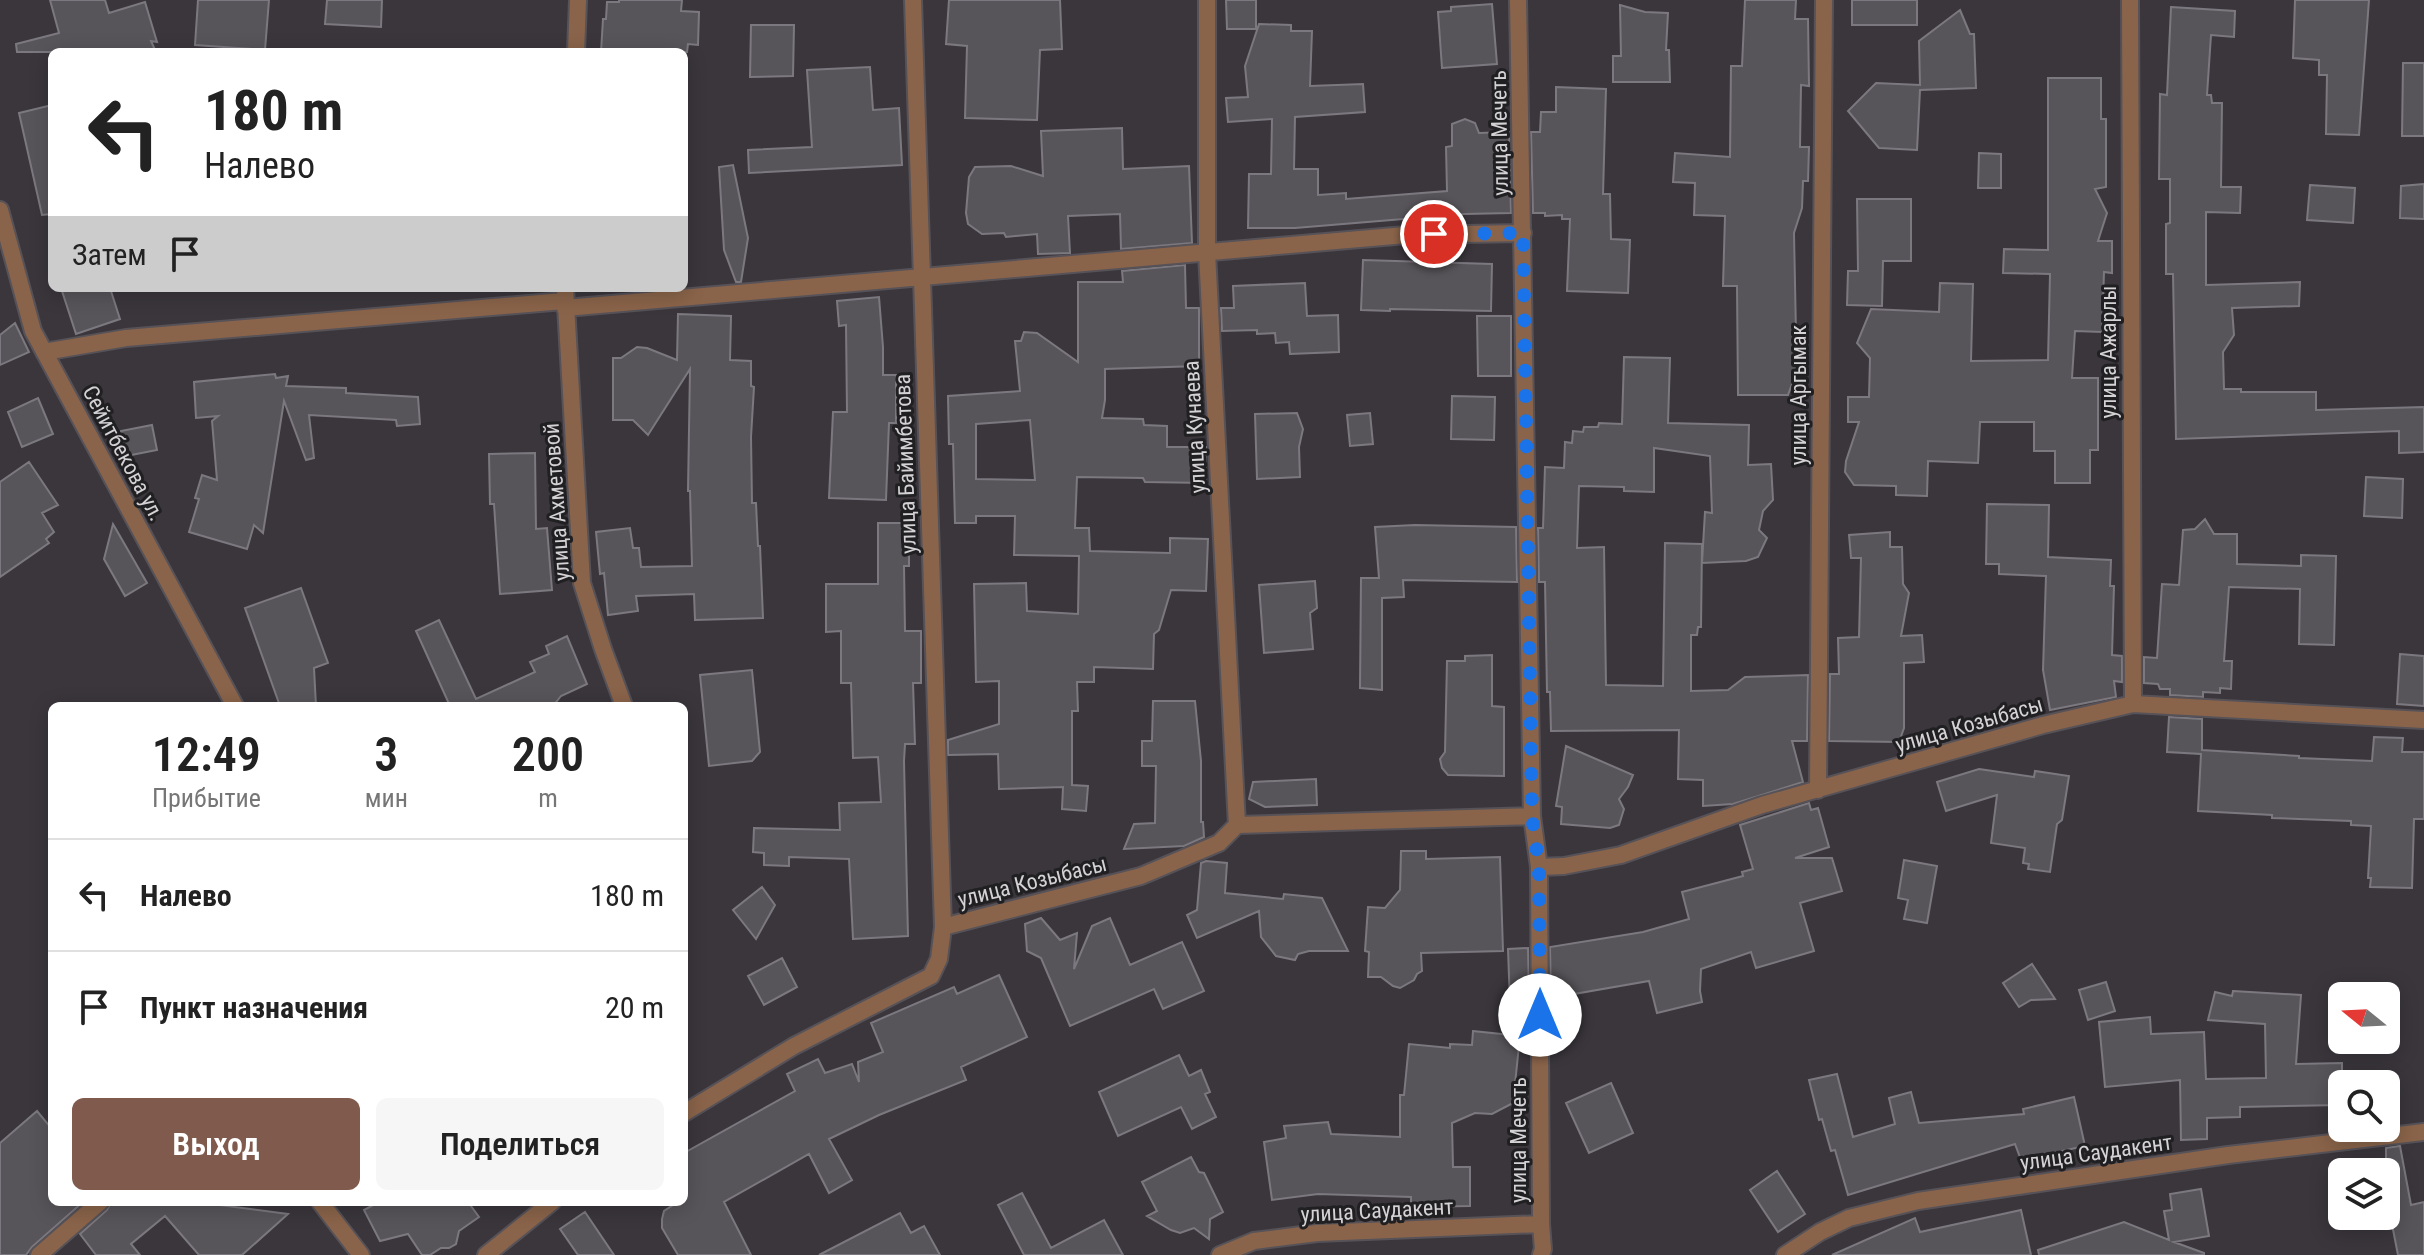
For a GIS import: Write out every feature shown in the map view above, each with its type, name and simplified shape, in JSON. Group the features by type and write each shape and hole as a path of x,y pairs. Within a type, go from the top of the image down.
{"street":[{"path":"576,48 578,0"},
{"name":"улица Байимбетова","path":"913,0 943,927"},
{"name":"улица Кунаева","path":"1207,0 1207,253 1237,825"},
{"name":"улица Мечеть","path":"1518,0 1532,816 1539,867 1542,1253"},
{"name":"улица Аргымак","path":"1818,790 1824,0"},
{"name":"улица Ажарлы","path":"2130,0 2133,704"},
{"name":"Сейитбекова ул.","path":"0,210 33,331 233,702"},
{"path":"688,291 921,276 1406,235 1523,233"},
{"path":"44,352 126,338 673,292"},
{"name":"улица Ахметовой","path":"565,299 582,583 623,702"},
{"name":"улица Козыбасы","path":"1539,867 1564,866 1621,855 1762,805 2043,725 2133,704 2424,720"},
{"path":"1237,825 1532,816"},
{"name":"улица Козыбасы","path":"688,1111 794,1046 931,976 939,959 943,927 1141,876 1219,843 1237,825"},
{"name":"улица Саудакент","path":"1785,1255 1849,1218 1918,1201 2228,1155 2424,1132"},
{"path":"39,1255 95,1206"},
{"path":"323,1206 361,1255"},
{"path":"486,1255 532,1208"},
{"name":"улица Саудакент","path":"1220,1255 1254,1241 1317,1233 1541,1224"}],"building":[{"path":"50,0 105,0 109,13 145,2 157,42 151,41 154,48 48,48 48,52 17,52 16,44 59,33"},
{"path":"198,0 269,0 265,48 195,45"},
{"path":"327,0 382,0 381,27 325,24"},
{"path":"682,0 681,11 699,12 698,45 688,44 688,48 601,48 607,2"},
{"path":"949,0 1060,0 1062,49 1040,50 1037,120 965,118 967,46 946,44"},
{"path":"1226,0 1256,0 1256,29 1227,29"},
{"path":"1745,0 1796,0 1795,19 1808,19 1809,86 1801,85 1800,147 1809,147 1808,181 1803,181 1802,208 1794,233 1797,384 1792,384 1788,395 1738,395 1737,286 1723,286 1725,216 1694,215 1695,183 1673,182 1675,153 1730,157 1731,66 1742,66"},
{"path":"1852,0 1917,0 1917,25 1852,25"},
{"path":"2295,0 2369,0 2359,135 2326,134 2327,75 2319,75 2319,60 2293,58"},
{"path":"1492,4 1497,64 1442,68 1438,12 1451,11 1451,7"},
{"path":"1620,5 1645,12 1668,13 1666,50 1669,50 1670,82 1613,82 1613,56 1621,56"},
{"path":"2171,7 2235,11 2234,37 2211,35 2207,95 2211,95 2212,103 2222,103 2221,187 2241,187 2240,213 2206,212 2206,285 2300,282 2299,306 2232,308 2234,335 2223,352 2224,389 2241,389 2241,392 2316,392 2316,410 2424,407 2424,452 2399,453 2399,431 2176,439 2173,274 2166,274 2170,179 2159,179 2160,94 2167,95"},
{"path":"1960,10 1970,34 1974,34 1976,88 1920,90 1917,150 1879,148 1848,111 1876,83 1920,85 1919,41"},
{"path":"1259,24 1291,25 1291,31 1312,31 1310,86 1363,84 1365,112 1295,117 1294,169 1318,169 1318,195 1346,193 1346,199 1447,191 1446,147 1452,146 1452,124 1465,119 1475,123 1479,133 1509,132 1511,213 1295,228 1248,228 1249,174 1271,174 1272,119 1228,122 1226,98 1248,97 1245,66"},
{"path":"751,25 794,25 793,76 750,77"},
{"path":"2403,63 2424,63 2424,136 2402,136"},
{"path":"870,67 873,110 899,108 902,165 749,173 748,150 812,147 807,70"},
{"path":"2048,78 2101,78 2101,119 2106,119 2106,187 2095,189 2107,213 2098,241 2112,241 2112,273 2104,272 2102,332 2075,331 2072,378 2098,378 2098,450 2090,450 2090,483 2055,483 2055,451 2034,451 2034,422 1980,422 1978,463 1928,461 1927,496 1896,495 1896,486 1854,485 1845,472 1859,422 1848,422 1848,397 1869,397 1870,358 1857,343 1871,309 1939,312 1940,283 1973,284 1971,361 2048,360 2050,274 2003,273 2004,249 2048,250"},
{"path":"1556,87 1606,89 1603,194 1610,194 1611,239 1630,240 1628,293 1567,291 1570,219 1562,219 1562,215 1533,213 1531,132 1540,132 1541,112 1556,112"},
{"path":"48,106 48,214 42,215 19,113"},
{"path":"1122,128 1123,169 1189,166 1192,243 1121,249 1120,214 1068,216 1070,253 1038,254 1037,234 1006,237 1004,233 982,234 968,224 969,177 975,167 1011,166 1043,176 1041,131"},
{"path":"1979,153 2001,154 2001,188 1978,188"},
{"path":"733,165 748,238 741,282 736,282 724,250 719,167"},
{"path":"2424,184 2424,219 2400,218 2401,186"},
{"path":"2310,185 2355,188 2353,223 2307,220"},
{"path":"1857,199 1911,199 1911,261 1883,261 1882,306 1847,305 1848,271 1858,271"},
{"path":"1363,260 1492,264 1491,311 1361,310"},
{"path":"1185,265 1186,308 1199,308 1199,366 1105,369 1102,418 1143,419 1144,425 1167,426 1167,447 1206,447 1206,483 1077,477 1075,528 1089,528 1090,551 1170,553 1170,538 1208,539 1206,591 1171,590 1159,630 1154,634 1153,669 1094,667 1094,682 1077,682 1078,711 1072,711 1072,785 1088,786 1086,811 1062,809 1063,787 999,789 998,754 948,755 948,740 999,724 999,681 976,682 974,584 1026,583 1027,611 1078,614 1079,556 1014,555 1015,516 976,516 976,523 955,523 948,396 1020,391 1015,341 1021,341 1024,332 1037,333 1078,362 1078,282 1123,282 1122,271","holes":["1030,420 1035,480 976,479 976,424"]},
{"path":"1305,283 1307,316 1338,315 1339,352 1290,354 1289,342 1276,343 1275,333 1222,331 1221,308 1234,308 1233,286"},
{"path":"62,292 111,292 120,319 76,334"},
{"path":"879,297 883,375 896,375 896,423 889,423 886,500 829,498 833,412 847,412 846,325 839,326 837,301"},
{"path":"678,314 731,316 730,360 751,361 751,386 754,387 752,503 756,503 763,618 695,620 694,594 636,596 638,611 608,615 596,532 630,528 633,548 639,548 641,567 692,566 688,491 690,369 648,435 633,420 613,420 613,358 621,358 637,347 677,360"},
{"path":"1477,316 1511,316 1511,376 1478,376"},
{"path":"15,323 29,352 0,365 0,335"},
{"path":"1624,357 1670,358 1668,423 1749,425 1748,465 1771,464 1773,500 1763,511 1759,530 1767,538 1758,557 1746,561 1702,563 1705,512 1712,513 1710,456 1654,448 1654,492 1624,491 1624,487 1579,486 1577,548 1604,547 1606,685 1663,686 1665,543 1702,544 1701,627 1698,627 1697,635 1691,635 1691,691 1728,690 1745,677 1808,675 1807,741 1792,741 1803,782 1733,804 1703,806 1703,780 1678,779 1679,730 1551,731 1550,692 1547,692 1545,582 1539,582 1538,528 1543,528 1545,467 1564,468 1565,442 1572,443 1573,431 1583,432 1584,427 1598,427 1599,423 1622,424"},
{"path":"275,374 276,378 288,376 286,386 346,388 346,393 418,397 420,424 397,426 396,420 309,415 314,458 306,460 284,401 263,533 254,525 247,549 189,532 199,499 195,498 202,475 217,480 212,421 218,416 196,418 194,382"},
{"path":"1452,396 1495,397 1494,440 1451,439"},
{"path":"38,398 53,434 22,447 8,412"},
{"path":"1297,413 1303,429 1299,447 1300,477 1257,479 1255,414"},
{"path":"1370,413 1373,444 1350,446 1347,415"},
{"path":"152,425 157,450 126,456 121,431"},
{"path":"535,453 536,529 547,528 552,590 500,594 494,504 490,504 489,454"},
{"path":"29,462 58,505 42,513 54,532 46,539 49,543 0,577 0,482"},
{"path":"2366,477 2403,479 2402,518 2364,516"},
{"path":"1987,504 2049,505 2048,557 2111,560 2110,586 2114,586 2112,655 2122,656 2122,682 2114,681 2116,697 2050,710 2043,670 2046,576 1999,574 1999,564 1986,564"},
{"path":"2205,519 2214,534 2237,534 2237,564 2301,566 2301,555 2336,556 2334,645 2299,644 2300,589 2229,587 2224,661 2232,661 2231,689 2220,688 2220,693 2203,692 2203,697 2170,695 2170,689 2144,683 2144,657 2157,658 2162,584 2179,585 2183,530 2195,529"},
{"path":"878,523 909,523 909,566 904,566 905,631 921,631 921,683 913,683 915,744 905,744 904,761 908,936 853,939 849,859 789,857 789,866 764,865 764,853 753,852 754,828 840,830 839,803 881,802 878,757 853,758 851,683 841,683 841,631 826,632 826,584 878,584"},
{"path":"113,524 147,583 125,596 104,559"},
{"path":"1375,527 1516,527 1517,582 1403,580 1404,597 1382,598 1382,690 1360,688 1361,578 1379,578"},
{"path":"1890,532 1890,547 1902,547 1903,584 1909,593 1901,636 1922,635 1924,662 1904,663 1904,728 1899,742 1829,741 1830,674 1839,674 1838,638 1859,637 1861,558 1851,558 1849,535"},
{"path":"1315,581 1317,608 1310,613 1313,649 1264,653 1259,585"},
{"path":"301,588 328,663 314,668 316,702 279,702 245,608"},
{"path":"439,620 476,699 535,672 530,662 549,654 546,646 567,636 587,684 561,696 556,702 448,702 416,631"},
{"path":"2400,654 2424,656 2424,706 2397,704"},
{"path":"1492,655 1492,706 1504,707 1504,776 1448,775 1440,759 1445,752 1447,661 1465,661 1465,656"},
{"path":"752,670 760,752 752,761 709,766 700,675"},
{"path":"1153,701 1195,701 1204,837 1184,846 1124,849 1134,824 1155,823 1156,766 1142,766 1142,741 1152,741"},
{"path":"2169,717 2202,719 2202,750 2372,761 2374,737 2403,738 2402,752 2424,752 2424,819 2414,819 2412,888 2370,887 2371,826 2351,825 2351,821 2198,811 2201,754 2167,752"},
{"path":"1566,746 1633,775 1619,799 1624,809 1619,825 1610,828 1561,824 1562,807 1556,806"},
{"path":"1979,769 2034,777 2035,771 2069,776 2062,820 2057,824 2050,872 2028,869 2029,864 2023,863 2025,848 1991,843 1997,795 1946,811 1937,782"},
{"path":"1316,779 1317,805 1265,807 1249,799 1253,782"},
{"path":"1809,803 1811,810 1818,808 1829,847 1795,858 1832,858 1842,891 1800,903 1814,951 1756,968 1751,952 1701,969 1702,1002 1657,1013 1649,981 1551,998 1550,947 1643,932 1689,919 1682,892 1743,876 1742,872 1753,869 1740,825"},
{"path":"1401,851 1426,851 1426,859 1500,857 1503,951 1421,953 1422,971 1400,988 1381,977 1368,977 1369,952 1365,951 1368,907 1385,908 1400,890"},
{"path":"1904,860 1937,866 1927,923 1904,919 1908,900 1898,898"},
{"path":"1201,863 1227,863 1225,893 1283,899 1284,894 1322,898 1348,951 1309,951 1298,954 1295,960 1276,956 1261,937 1259,911 1197,938 1187,915 1197,910"},
{"path":"762,887 775,905 756,939 733,910"},
{"path":"1041,918 1060,940 1077,933 1074,969 1092,926 1110,918 1130,965 1182,942 1204,991 1163,1009 1154,989 1070,1026 1041,958 1027,951 1025,924"},
{"path":"1528,948 1529,1002 1510,1005 1508,949"},
{"path":"782,958 797,987 764,1005 748,976"},
{"path":"2032,964 2055,999 2031,1000 2019,1007 2003,983"},
{"path":"999,975 1027,1037 961,1067 966,1080 829,1139 852,1180 829,1193 809,1154 724,1202 751,1255 678,1255 662,1228 662,1219 664,1211 672,1206 688,1206 688,1151 795,1091 787,1074 818,1059 825,1073 852,1064 859,1082 858,1062 883,1052 871,1023 954,987 957,994"},
{"path":"2106,982 2115,1011 2088,1020 2079,990"},
{"path":"2233,991 2301,995 2296,1064 2342,1063 2342,1070 2328,1070 2328,1105 2240,1107 2240,1117 2207,1118 2207,1139 2181,1140 2180,1080 2105,1087 2099,1022 2150,1017 2151,1034 2204,1032 2206,1079 2266,1078 2265,1024 2208,1020 2215,992 2232,996"},
{"path":"1473,1031 1520,1036 1513,1103 1492,1114 1475,1113 1452,1123 1453,1167 1470,1167 1470,1206 1411,1207 1411,1197 1318,1194 1272,1200 1264,1142 1286,1138 1284,1126 1328,1122 1331,1134 1400,1137 1400,1095 1404,1095 1409,1044 1450,1048 1450,1044 1472,1045"},
{"path":"1179,1055 1189,1076 1201,1070 1210,1092 1205,1094 1216,1117 1192,1129 1181,1107 1118,1136 1099,1092"},
{"path":"1837,1074 1853,1137 1895,1124 1889,1098 1911,1092 1919,1123 2024,1114 2023,1109 2074,1097 2085,1146 2021,1160 2015,1144 1848,1195 1835,1150 1831,1151 1822,1119 1819,1120 1809,1080"},
{"path":"1611,1083 1633,1133 1589,1153 1566,1103"},
{"path":"37,1111 48,1124 48,1206 78,1206 26,1255 0,1255 0,1143"},
{"path":"2400,1146 2411,1205 2424,1202 2424,1255 2398,1255 2393,1230 2400,1230 2400,1158 2386,1158 2386,1148"},
{"path":"1191,1157 1199,1172 1204,1173 1223,1212 1210,1219 1209,1239 1194,1228 1180,1233 1147,1216 1157,1211 1142,1182"},
{"path":"1777,1171 1805,1214 1778,1232 1750,1190"},
{"path":"2201,1189 2209,1236 2174,1242 2204,1255 2039,1255 2038,1250 2124,1222 2169,1240 2164,1211 2172,1210 2170,1194"},
{"path":"1022,1193 1051,1248 1104,1220 1123,1255 1024,1255 998,1205"},
{"path":"109,1206 227,1206 288,1214 242,1255 199,1255 165,1216 131,1244 140,1255 96,1255 80,1234"},
{"path":"372,1206 471,1206 479,1217 459,1231 456,1244 430,1255 422,1255 408,1234 380,1241 364,1210"},
{"path":"2021,1210 2031,1255 1832,1255 1915,1218 1920,1232"},
{"path":"585,1212 614,1255 578,1255 560,1229"},
{"path":"900,1213 911,1233 924,1226 940,1255 819,1255"}],"route":[{"path":"1434,234 1523,233 1532,816 1539,867 1540,1015"}]}
